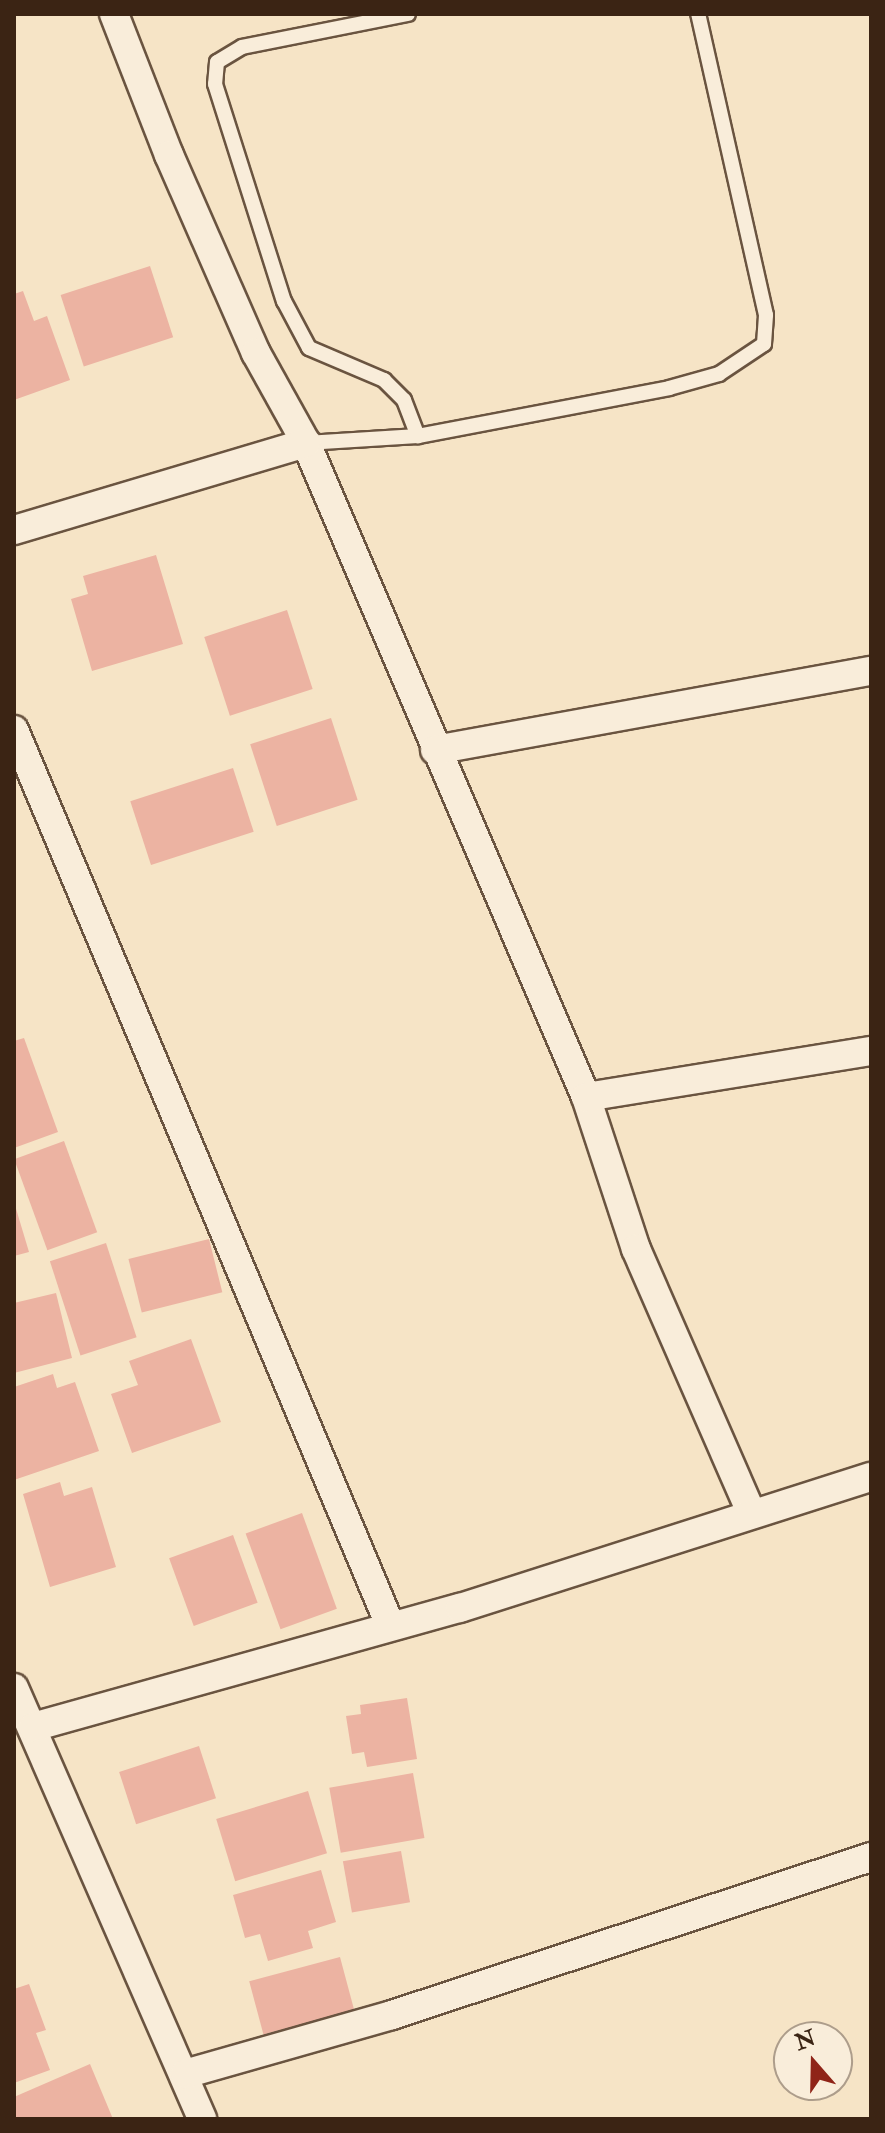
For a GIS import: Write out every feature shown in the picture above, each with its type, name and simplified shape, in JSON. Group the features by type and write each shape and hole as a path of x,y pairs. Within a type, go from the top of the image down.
{"street":[{"path":"114,14 256,353 306,443 586,1097 636,1249 752,1514"},
{"path":"14,530 306,443"},
{"path":"435,750 871,671"},
{"path":"14,730 390,1625"},
{"path":"586,1097 871,1051"},
{"path":"33,1727 390,1625 871,1477"},
{"path":"14,1688 185,2074 202,2119"},
{"path":"185,2074 392,2015 871,1857"}],"lane":[{"path":"408,14 242,47 217,62 215,84 284,301 309,348 384,380 404,400 418,436"},
{"path":"306,443 418,436 669,388 719,374 764,344 766,315 698,14"}],"building":[{"path":"150,266 173,337 84,366 61,295"},
{"path":"23,291 34,321 47,316 70,380 14,400 14,294"},
{"path":"156,555 183,644 92,671 71,599 88,594 83,576"},
{"path":"287,610 313,689 230,716 204,637"},
{"path":"331,718 358,800 277,826 250,744"},
{"path":"233,768 254,832 151,865 130,801"},
{"path":"24,1038 58,1132 14,1148 14,1041"},
{"path":"64,1141 97,1232 47,1250 14,1159"},
{"path":"14,1202 29,1252 14,1256"},
{"path":"209,1239 222,1292 142,1312 128,1259"},
{"path":"106,1243 137,1337 80,1355 50,1261"},
{"path":"56,1293 72,1358 14,1373 14,1303"},
{"path":"191,1339 221,1422 132,1453 111,1394 138,1385 129,1361"},
{"path":"53,1374 57,1388 75,1382 99,1451 14,1480 14,1387"},
{"path":"60,1482 64,1496 92,1487 116,1567 50,1587 23,1494"},
{"path":"302,1513 337,1609 281,1629 246,1534"},
{"path":"233,1535 258,1603 194,1626 169,1558"},
{"path":"407,1698 417,1759 367,1767 364,1752 352,1754 346,1716 361,1714 360,1705"},
{"path":"199,1746 216,1798 136,1824 119,1772"},
{"path":"413,1773 424,1838 341,1853 329,1788"},
{"path":"308,1791 327,1853 235,1881 216,1819"},
{"path":"401,1851 410,1902 352,1912 343,1861"},
{"path":"321,1870 336,1922 308,1931 313,1948 268,1961 260,1934 245,1938 233,1895"},
{"path":"340,1957 354,2010 263,2034 249,1981"},
{"path":"29,1984 46,2030 36,2033 50,2070 14,2083 14,1989"},
{"path":"90,2064 113,2119 14,2119 14,2097"}]}
